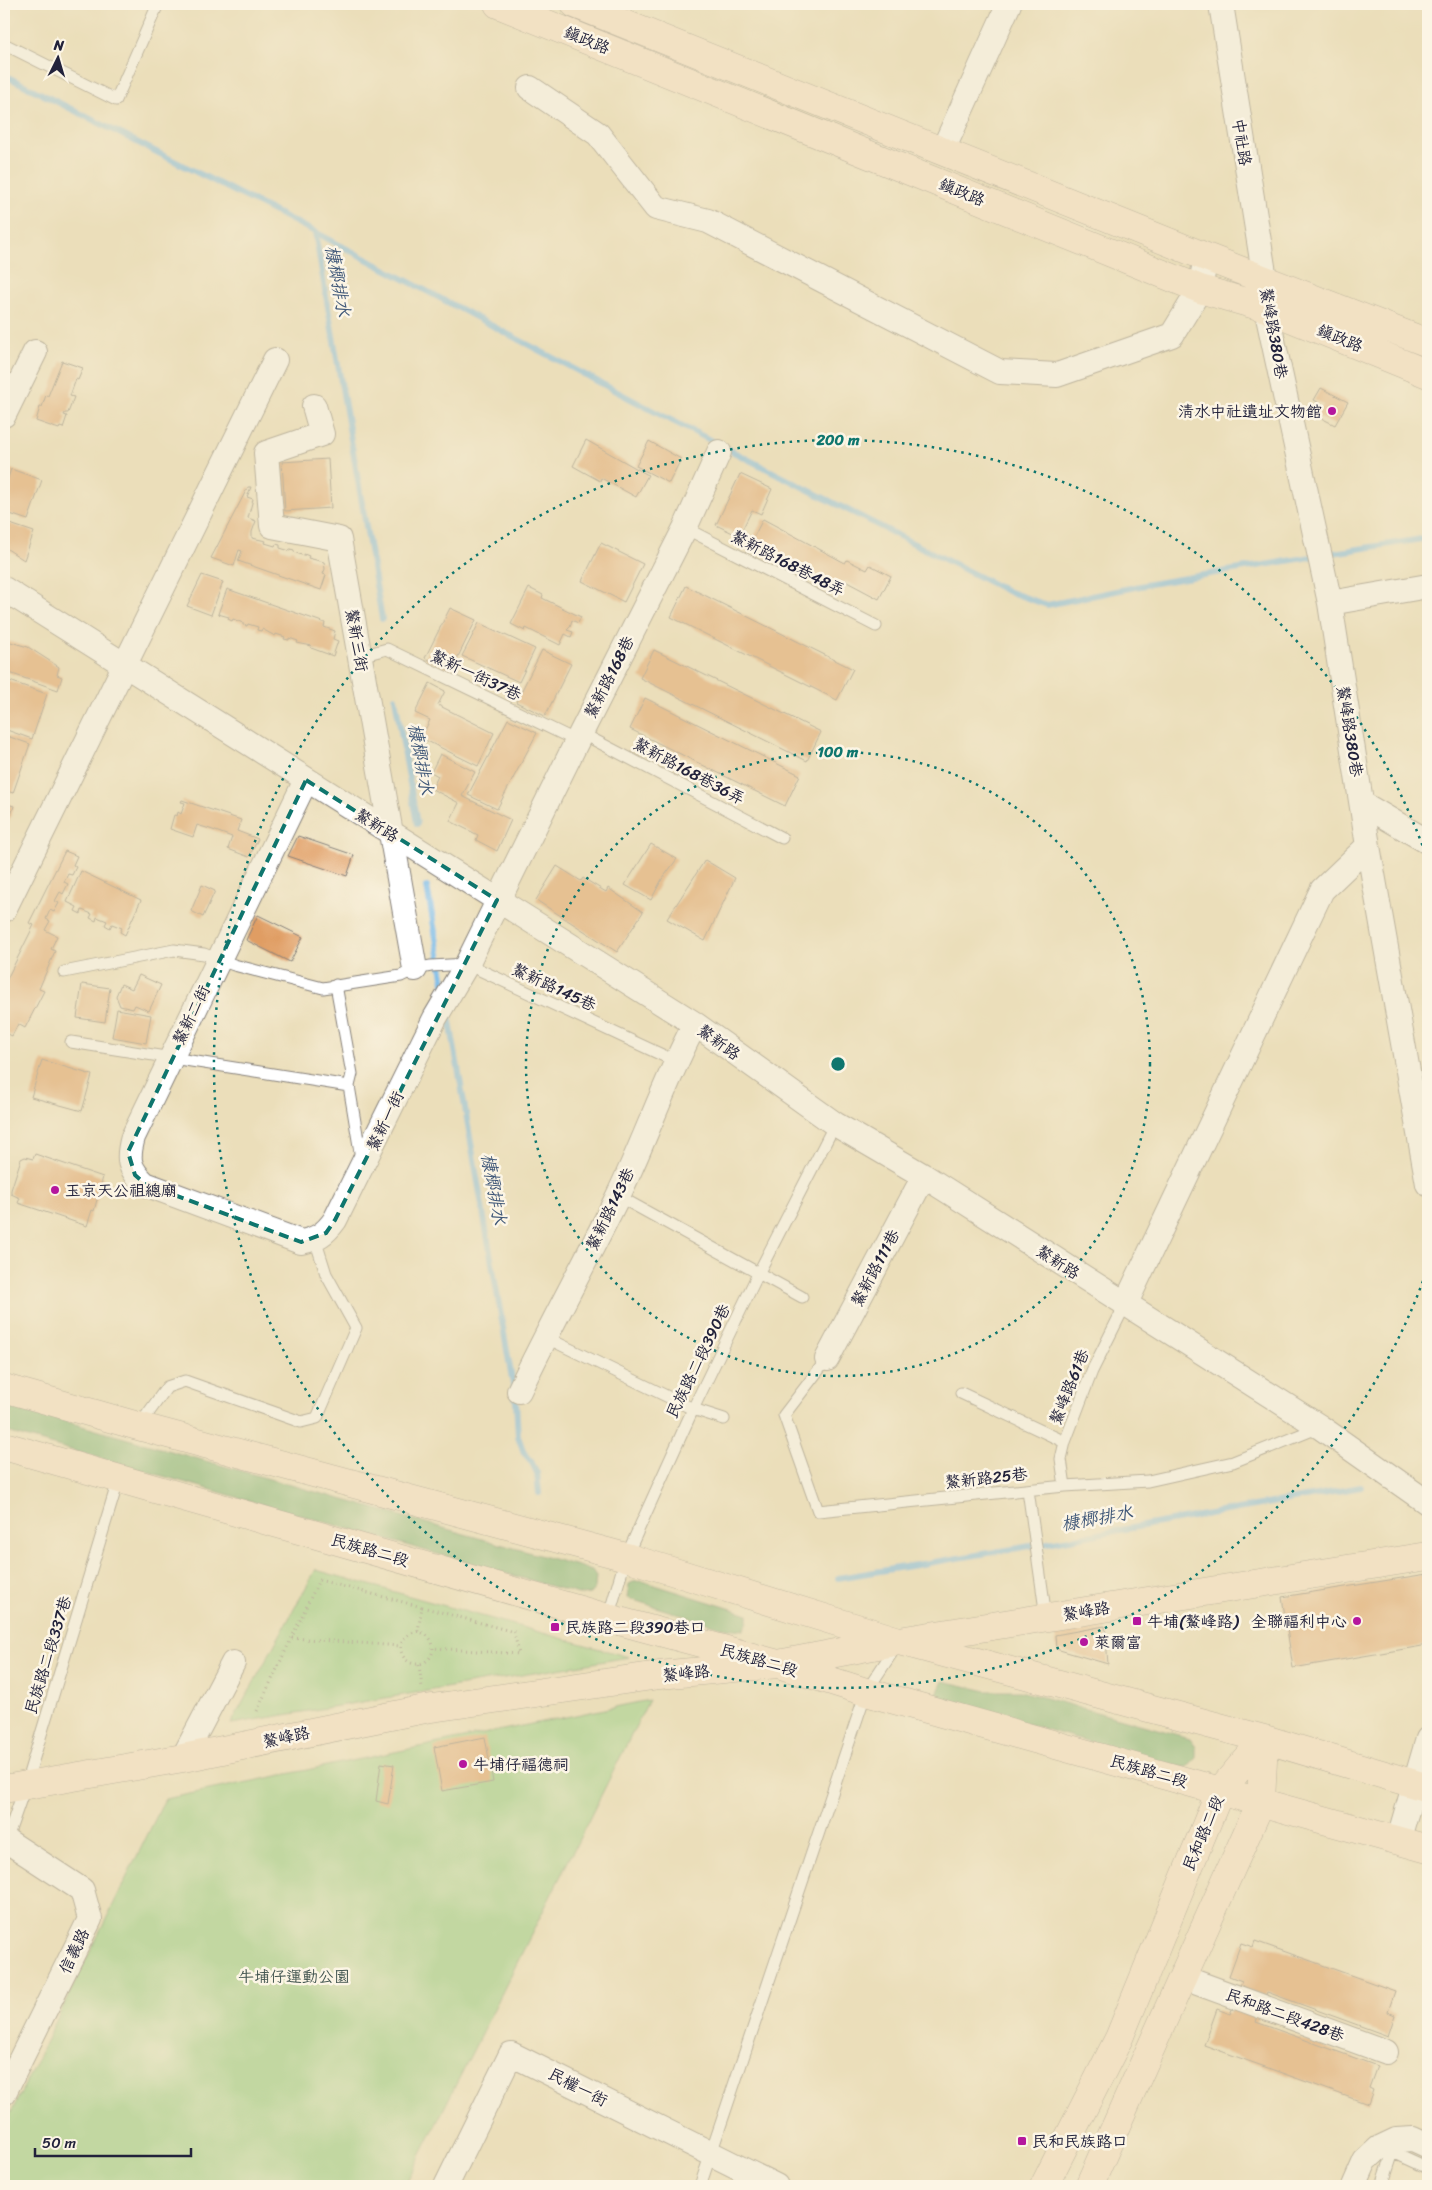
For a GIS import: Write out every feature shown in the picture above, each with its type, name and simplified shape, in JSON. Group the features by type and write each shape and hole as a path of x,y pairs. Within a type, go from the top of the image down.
{"street":[{"name":"鎮政路","path":"498,4 1200,289 1266,308 1428,374"},
{"name":"鎮政路","path":"575,4 944,150 1206,257 1428,343"},
{"path":"944,150 1009,4"},
{"name":"中社路","path":"1221,4 1265,279"},
{"path":"530,88 598,134 656,208 708,221 1000,372 1056,375 1172,335 1200,289 1206,257"},
{"name":"鰲峰路380巷","path":"1265,279 1266,308 1330,603 1363,804 1368,846 1428,1184"},
{"path":"4,415 35,352"},
{"path":"4,910 275,360"},
{"name":"鰲新三街","path":"314,406 322,434 266,453 272,526 339,539 391,833 423,968"},
{"name":"鰲新路168巷","path":"497,900 685,528 719,452"},
{"path":"1330,603 1428,586"},
{"name":"鰲新路","path":"4,589 695,1024 835,1124 924,1176 1320,1427 1428,1503"},
{"name":"鰲新二街","path":"306,780 170,1058 133,1137 128,1152 129,1162 135,1175 145,1184 301,1242 315,1239"},
{"path":"1363,804 1428,842"},
{"path":"1125,1305 1322,890 1368,846"},
{"name":"鰲新一街","path":"315,1239 326,1233 335,1220 458,969 497,900"},
{"name":"鰲新路143巷","path":"519,1391 545,1336 618,1196 676,1060 695,1024"},
{"name":"鰲新路111巷","path":"827,1359 924,1176"},
{"path":"4,1388 138,1426 626,1557 899,1641 1264,1739 1422,1786"},
{"name":"民族路二段","path":"4,1446 608,1618 778,1664 866,1692 1428,1850"},
{"name":"鰲峰路","path":"15,1788 183,1758 425,1708 659,1676 778,1664 899,1641 1428,1556"},
{"path":"183,1758 233,1663"},
{"path":"1089,2186 1184,1978 1261,1802 1264,1739"},
{"name":"民和路二段","path":"1044,2186 1119,2038 1220,1791 1264,1739"},
{"path":"1398,1841 1422,1786 1428,1739"},
{"name":"信義路","path":"4,2093 90,1919 82,1890 5,1843"},
{"name":"民和路二段428巷","path":"1184,1978 1386,2052"},
{"name":"民權一街","path":"446,2186 511,2054 776,2186"},
{"path":"1354,2186 1365,2161 1379,2148 1396,2140 1413,2139 1428,2146"}],"lane":[{"path":"4,44 116,100 158,4"},
{"name":"鰲新路168巷48弄","path":"685,528 876,626"},
{"name":"鰲新一街37巷","path":"360,656 387,649 579,737"},
{"name":"鰲新路168巷36弄","path":"579,737 782,838"},
{"path":"64,972 174,950 204,954 323,988 401,976 423,968 458,969"},
{"name":"鰲新路145巷","path":"458,969 676,1060"},
{"path":"336,985 352,1074 349,1086 362,1166"},
{"path":"71,1042 349,1086"},
{"name":"民族路二段390巷","path":"608,1618 626,1557 693,1409 758,1274 835,1124"},
{"path":"618,1196 758,1274 802,1296"},
{"path":"138,1426 167,1387 185,1381 301,1422 317,1418 356,1328 326,1274 315,1239"},
{"name":"鰲峰路61巷","path":"1065,1486 1061,1459 1065,1442 1092,1371 1125,1305"},
{"path":"545,1336 693,1409 724,1420"},
{"name":"鰲新路25巷","path":"827,1359 784,1415 818,1511 1065,1486 1148,1481 1233,1462 1320,1427"},
{"path":"961,1393 1065,1442"},
{"name":"民族路二段337巷","path":"5,1843 15,1788 119,1478"},
{"path":"1028,1490 1046,1618"},
{"path":"700,2186 866,1692 899,1641"},
{"path":"1382,2186 1393,2152 1428,2168"}],"path":[{"path":"258,1710 319,1580 514,1632 519,1654 434,1648"},
{"path":"418,1631 422,1607"},
{"path":"418,1631 429,1637 434,1648 430,1659 419,1665 405,1660 400,1646 406,1635 418,1631"},
{"path":"292,1638 400,1646"}],"highlighted area":[{"path":"306,780 497,900 335,1220 326,1233 301,1242 145,1184 135,1175 128,1152"}],"green space":[{"path":"4,1404 592,1570 596,1576 595,1588 590,1594 582,1595 4,1431"},
{"path":"316,1570 629,1657 231,1724"},
{"path":"642,1581 748,1614 748,1622 743,1630 720,1627 627,1598 629,1584"},
{"path":"943,1681 987,1691 1020,1691 1190,1738 1196,1746 1196,1758 1187,1767 1178,1767 946,1701 936,1696"},
{"name":"牛埔仔運動公園","path":"649,1700 405,2186 4,2186 4,2127 165,1799"}],"building":[{"path":"62,361 83,368 78,380 76,379 70,396 74,397 68,413 64,415 67,416 63,428 60,427 59,429 36,421 40,407 42,407 46,395 48,396"},
{"name":"清水中社遺址文物館","path":"1321,388 1348,402 1335,425 1317,416 1323,405 1314,400"},
{"path":"586,440 648,475 636,497 601,478 600,481 573,466"},
{"path":"649,441 681,459 669,483 636,466"},
{"path":"328,459 331,508 285,511 282,462"},
{"path":"11,469 42,480 28,520 4,512 4,490"},
{"path":"740,474 772,489 761,514 752,510 739,536 716,525"},
{"path":"248,487 251,487 247,497 253,499 248,518 256,521 252,538 266,541 265,543 275,546 276,544 280,545 280,548 290,551 290,549 294,550 294,552 304,556 304,554 309,556 308,558 324,562 325,569 323,574 326,575 321,590 238,561 242,551 239,550 234,566 211,558"},
{"path":"763,519 845,563 847,560 867,570 870,565 891,576 879,599 845,581 841,590 751,542"},
{"path":"4,522 34,532 24,560 4,547"},
{"path":"601,543 643,564 624,602 582,581"},
{"path":"202,575 223,582 211,615 187,606"},
{"path":"686,586 853,669 837,700 671,617"},
{"path":"529,588 543,595 542,598 581,617 578,623 572,620 567,630 573,632 571,637 565,634 560,645 526,628 525,631 511,624"},
{"path":"227,589 325,623 324,627 335,631 333,639 338,641 333,656 311,648 312,646 297,643 298,641 289,638 289,640 284,639 285,637 276,634 275,636 262,629 261,631 257,630 258,627 248,624 247,626 243,625 243,623 233,619 232,621 228,619 229,617 218,614"},
{"path":"450,608 476,620 451,671 425,658"},
{"path":"479,623 535,649 519,682 462,656"},
{"path":"7,641 28,647 59,667 57,675 62,677 58,690 4,671 4,650"},
{"path":"542,650 571,664 545,716 516,702"},
{"path":"654,650 821,732 807,761 640,678"},
{"path":"4,679 47,694 32,739 4,729"},
{"path":"430,683 445,691 438,705 494,733 478,766 421,738 430,720 415,713"},
{"path":"645,698 800,775 785,806 630,729"},
{"path":"508,719 537,733 497,809 468,795"},
{"path":"4,735 30,744 13,793 4,790"},
{"path":"440,754 475,772 462,796 511,820 497,851 476,840 478,835 450,821 459,803 432,789 438,776 431,772"},
{"path":"182,800 241,820 237,831 258,839 249,857 228,849 232,837 210,829 197,825 193,837 170,829 174,815 177,816 178,812 181,814 185,803 181,802"},
{"path":"4,803 14,806 8,824 4,822"},
{"path":"298,836 354,855 347,876 288,856"},
{"path":"651,844 677,859 662,879 651,900 625,885"},
{"path":"65,851 77,856 73,865 76,867 72,875 68,874 64,882 68,884 63,894 60,892 55,901 59,903 54,912 50,910 46,919 50,921 45,930 57,936 51,949 55,951 39,989 44,991 25,1028 18,1024 12,1036 4,1032 4,985 34,925 29,923"},
{"path":"705,860 735,878 705,941 667,919"},
{"path":"557,866 581,881 583,878 606,892 608,888 643,912 617,952 536,900"},
{"path":"81,871 141,900 125,935 120,932 122,928 112,924 110,928 105,925 107,921 97,917 96,921 90,918 92,914 82,910 81,914 75,911 77,907 67,902"},
{"path":"202,885 215,891 203,917 191,911"},
{"path":"258,915 303,937 290,962 246,940"},
{"path":"139,975 161,985 149,1011 135,1005 133,1009 120,1006 116,996 121,984 132,989"},
{"path":"82,984 110,988 105,1022 77,1018"},
{"path":"117,1009 151,1015 146,1043 112,1037"},
{"path":"42,1060 92,1075 82,1111 31,1097"},
{"name":"玉京天公祖總廟","path":"35,1154 103,1177 94,1211 92,1210 87,1226 18,1203 20,1198 11,1194 21,1159 25,1157 33,1159"},
{"name":"全聯福利中心","path":"1427,1574 1428,1645 1293,1668 1282,1597"},
{"path":"1105,1626 1108,1664 1056,1649 1055,1635"},
{"name":"牛埔仔福德祠","path":"485,1737 493,1782 442,1791 434,1747"},
{"path":"381,1763 394,1765 388,1804 376,1801"},
{"path":"1255,1941 1395,1991 1388,2012 1395,2015 1388,2036 1267,1992 1265,1997 1239,1988 1242,1981 1229,1976 1241,1943 1253,1947"},
{"path":"1233,2007 1258,2016 1256,2022 1377,2066 1369,2088 1373,2090 1368,2104 1204,2045 1217,2009 1230,2014"}],"waterway":[{"name":"槺榔排水","path":"4,75 315,232 382,619"},
{"path":"315,232 661,415 1007,591 1047,605 1150,584 1311,557"},
{"path":"1333,553 1428,538"},
{"name":"槺榔排水","path":"395,698 417,824"},
{"name":"槺榔排水","path":"427,887 445,988"},
{"name":"槺榔排水","path":"448,1010 516,1402 518,1436 524,1453 531,1461 537,1473 539,1493"},
{"name":"槺榔排水","path":"838,1578 1361,1487"}],"place":[{"name":"清水中社遺址文物館","path":"1332,411"},
{"name":"玉京天公祖總廟","path":"55,1190"},
{"name":"牛埔(鰲峰路)","path":"1137,1621"},
{"name":"全聯福利中心","path":"1357,1621"},
{"name":"民族路二段390巷口","path":"555,1627"},
{"name":"萊爾富","path":"1084,1642"},
{"name":"牛埔仔福德祠","path":"463,1764"},
{"name":"民和民族路口","path":"1022,2141"}]}
